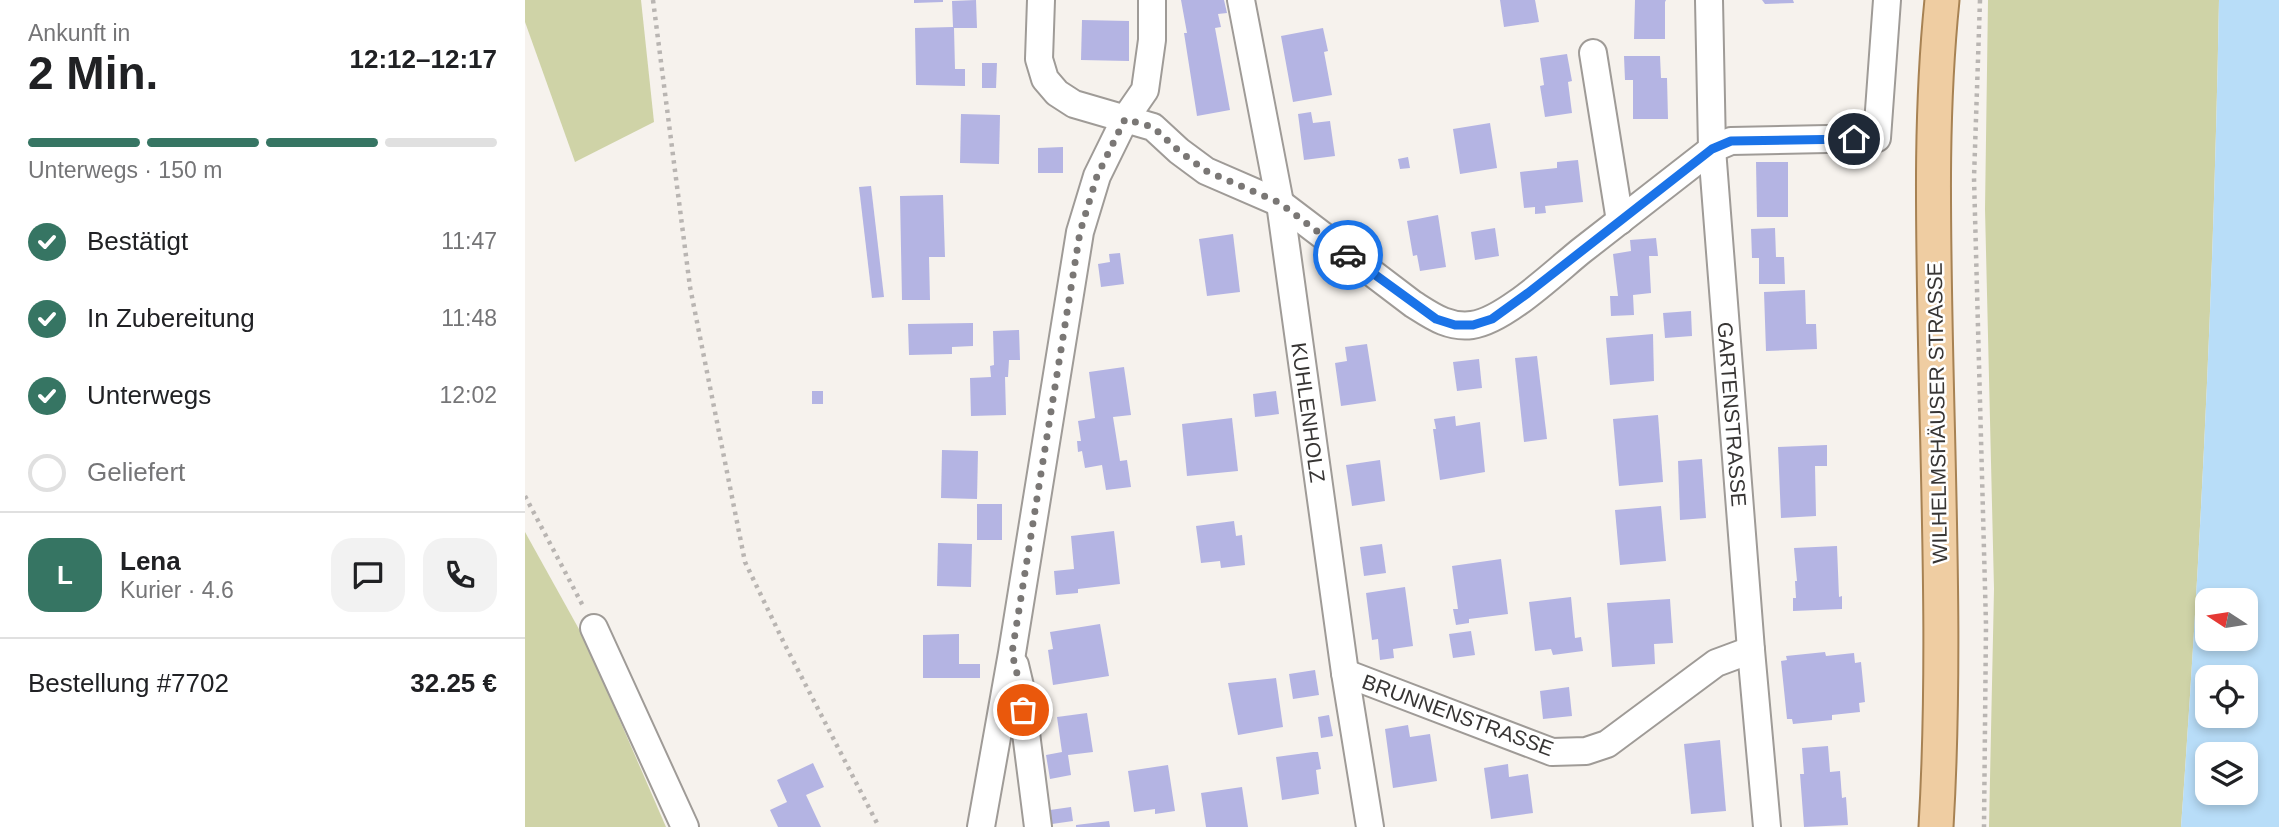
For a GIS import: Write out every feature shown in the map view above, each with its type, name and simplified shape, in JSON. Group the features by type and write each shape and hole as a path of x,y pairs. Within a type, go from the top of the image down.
{"main road":[{"name":"WILHELMSHÄUSER STRASSE","path":"1937,827 1941,612 1932,150 1942,0"}],"street":[{"path":"1041,0 1039,59 1045,79 1056,93 1074,104 1153,127 1206,171 1280,203 1413,304 1436,319 1455,325 1473,325 1492,319 1712,149 1731,141 1877,138 1887,0"},
{"path":"981,827 1080,232 1097,176 1125,119 1145,90 1152,40 1152,0"},
{"name":"KUHLENHOLZ","path":"1241,0 1280,203 1345,674 1370,827"},
{"name":"GARTENSTRASSE","path":"1709,0 1712,149 1767,827"},
{"path":"1593,53 1621,221"},
{"path":"594,628 685,827"},
{"name":"BRUNNENSTRASSE","path":"1345,674 1513,739 1552,752 1570,753 1607,744 1716,663 1751,650"},
{"path":"1012,653 1020,686 1038,827"}],"path":[{"path":"653,0 690,287 745,562 879,827"},
{"path":"1980,0 1974,178 1986,625 1983,827"},
{"path":"525,496 594,628"}],"green space":[{"path":"525,0 641,0 654,122 575,162 525,22"},
{"path":"1988,0 2219,0 2206,414 2181,827 1989,827 1994,589 1985,209"},
{"path":"525,532 585,640 666,827 525,827"}],"water":[{"path":"2219,0 2279,0 2279,827 2181,827 2195,621 2195,651 2258,651 2258,588 2197,588 2214,207"}],"building":[{"path":"914,0 943,0 943,2 914,3"},
{"path":"976,0 977,28 954,28 955,69 965,69 965,86 916,85 915,28 953,27 952,1"},
{"path":"1181,0 1224,0 1227,13 1218,14 1221,27 1215,28 1230,110 1197,116"},
{"path":"1500,0 1535,0 1539,22 1504,27"},
{"path":"1635,0 1666,0 1665,39 1634,39"},
{"path":"1762,0 1793,0 1794,3 1765,4"},
{"path":"1082,20 1129,21 1129,61 1081,60"},
{"path":"1323,28 1328,51 1324,52 1332,95 1293,102 1281,36"},
{"path":"1567,54 1572,81 1568,82 1572,113 1545,117 1540,86 1544,85 1540,58"},
{"path":"1624,56 1660,56 1661,78 1667,78 1668,119 1633,119 1633,80 1625,80"},
{"path":"982,63 997,63 996,88 982,88"},
{"path":"1311,112 1313,123 1330,121 1335,156 1304,160 1298,114"},
{"path":"961,114 1000,115 999,164 960,163"},
{"path":"1490,123 1497,168 1460,174 1453,129"},
{"path":"1063,147 1063,173 1038,173 1038,148"},
{"path":"1408,157 1410,168 1400,169 1398,159"},
{"path":"1578,160 1583,202 1545,206 1546,213 1535,214 1535,207 1524,208 1520,172 1557,168 1557,162"},
{"path":"1756,162 1788,162 1788,217 1757,217"},
{"path":"871,186 884,297 872,298 859,187"},
{"path":"943,195 945,257 929,257 930,300 902,300 900,196"},
{"path":"1438,215 1446,267 1420,271 1417,255 1413,256 1407,221"},
{"path":"1495,228 1499,256 1475,260 1471,232"},
{"path":"1775,228 1776,257 1784,257 1785,284 1759,284 1759,258 1752,258 1751,229"},
{"path":"1233,234 1240,292 1207,296 1199,239"},
{"path":"1656,238 1658,256 1649,256 1651,293 1633,295 1634,315 1611,316 1610,296 1618,296 1613,254 1631,251 1630,240"},
{"path":"1120,253 1124,284 1101,287 1098,264 1110,262 1109,254"},
{"path":"1805,290 1806,324 1816,324 1817,349 1766,351 1764,292"},
{"path":"1691,311 1692,336 1665,338 1663,313"},
{"path":"973,323 973,346 952,347 952,354 909,355 908,324"},
{"path":"1019,330 1020,360 1009,360 1008,377 1005,377 1006,415 971,416 970,378 991,377 990,366 994,365 993,331"},
{"path":"1653,334 1654,381 1610,385 1606,338"},
{"path":"1367,344 1376,401 1341,406 1335,363 1347,361 1345,347"},
{"path":"1537,356 1547,439 1524,442 1515,358"},
{"path":"1479,359 1482,388 1457,391 1453,362"},
{"path":"1124,367 1131,415 1113,417 1120,461 1127,460 1131,487 1106,490 1102,465 1085,468 1082,451 1078,452 1077,441 1081,441 1078,421 1095,418 1089,372"},
{"path":"812,391 823,391 823,404 812,404"},
{"path":"1276,391 1279,414 1255,417 1253,394"},
{"path":"1658,415 1663,482 1619,486 1613,419"},
{"path":"1455,416 1456,426 1480,422 1485,472 1440,480 1434,419"},
{"path":"1232,418 1238,471 1187,476 1182,424"},
{"path":"1827,445 1827,466 1815,466 1816,516 1781,518 1778,447"},
{"path":"942,450 978,451 977,499 941,498"},
{"path":"1702,459 1706,518 1680,520 1678,461"},
{"path":"1380,460 1385,501 1352,506 1346,465"},
{"path":"977,504 1002,504 1002,540 977,540"},
{"path":"1661,506 1666,561 1620,565 1615,510"},
{"path":"1234,521 1236,536 1242,535 1245,565 1221,568 1220,561 1201,563 1196,526"},
{"path":"1114,531 1120,584 1078,589 1078,593 1056,595 1054,571 1074,569 1071,536"},
{"path":"938,543 972,544 971,587 937,586"},
{"path":"1382,544 1386,573 1364,576 1360,547"},
{"path":"1837,546 1842,609 1793,611 1797,581 1794,548"},
{"path":"1501,559 1508,614 1469,619 1469,623 1456,625 1453,609 1458,609 1452,566"},
{"path":"1405,587 1413,646 1393,649 1394,658 1380,660 1378,639 1372,640 1366,593"},
{"path":"1571,597 1575,638 1581,637 1583,651 1553,655 1551,649 1535,651 1529,602"},
{"path":"1670,599 1673,643 1654,644 1655,664 1612,667 1607,603"},
{"path":"1100,624 1109,676 1053,685 1048,650 1053,649 1050,632"},
{"path":"1471,631 1475,655 1453,658 1449,634"},
{"path":"959,634 959,664 980,664 980,678 923,678 923,635"},
{"path":"1825,652 1826,656 1854,653 1855,663 1861,662 1865,702 1859,703 1860,712 1832,715 1832,720 1793,724 1792,719 1787,719 1781,661 1787,660 1786,656"},
{"path":"1315,670 1319,695 1293,699 1289,674"},
{"path":"1276,678 1283,727 1238,735 1228,683"},
{"path":"1569,687 1572,716 1543,719 1540,691"},
{"path":"1087,713 1093,752 1068,755 1071,775 1050,779 1046,755 1062,752 1057,717"},
{"path":"1329,715 1333,736 1321,738 1318,717"},
{"path":"1408,725 1410,737 1430,734 1437,781 1393,788 1385,729"},
{"path":"1720,740 1726,811 1691,814 1684,744"},
{"path":"1828,746 1830,772 1840,771 1842,798 1846,797 1848,825 1804,827 1800,774 1804,774 1802,748"},
{"path":"1318,752 1321,769 1316,770 1319,794 1282,800 1276,757"},
{"path":"813,763 824,787 806,795 821,827 778,827 770,810 787,802 777,780"},
{"path":"1508,764 1509,777 1528,774 1533,813 1491,819 1484,768"},
{"path":"1168,765 1175,811 1155,814 1155,809 1134,812 1128,771"},
{"path":"1242,787 1248,827 1206,827 1201,793"},
{"path":"1071,807 1073,821 1052,824 1050,810"},
{"path":"1109,821 1110,827 1076,827 1076,825"}],"way so far":[{"path":"1023,710 1012,653 1080,232 1097,176 1125,119 1140,121 1153,127 1206,171 1280,203 1348,255"}],"route":[{"path":"1348,255 1436,319 1455,325 1473,325 1492,319 1528,293 1712,149 1731,141 1854,139"}]}
